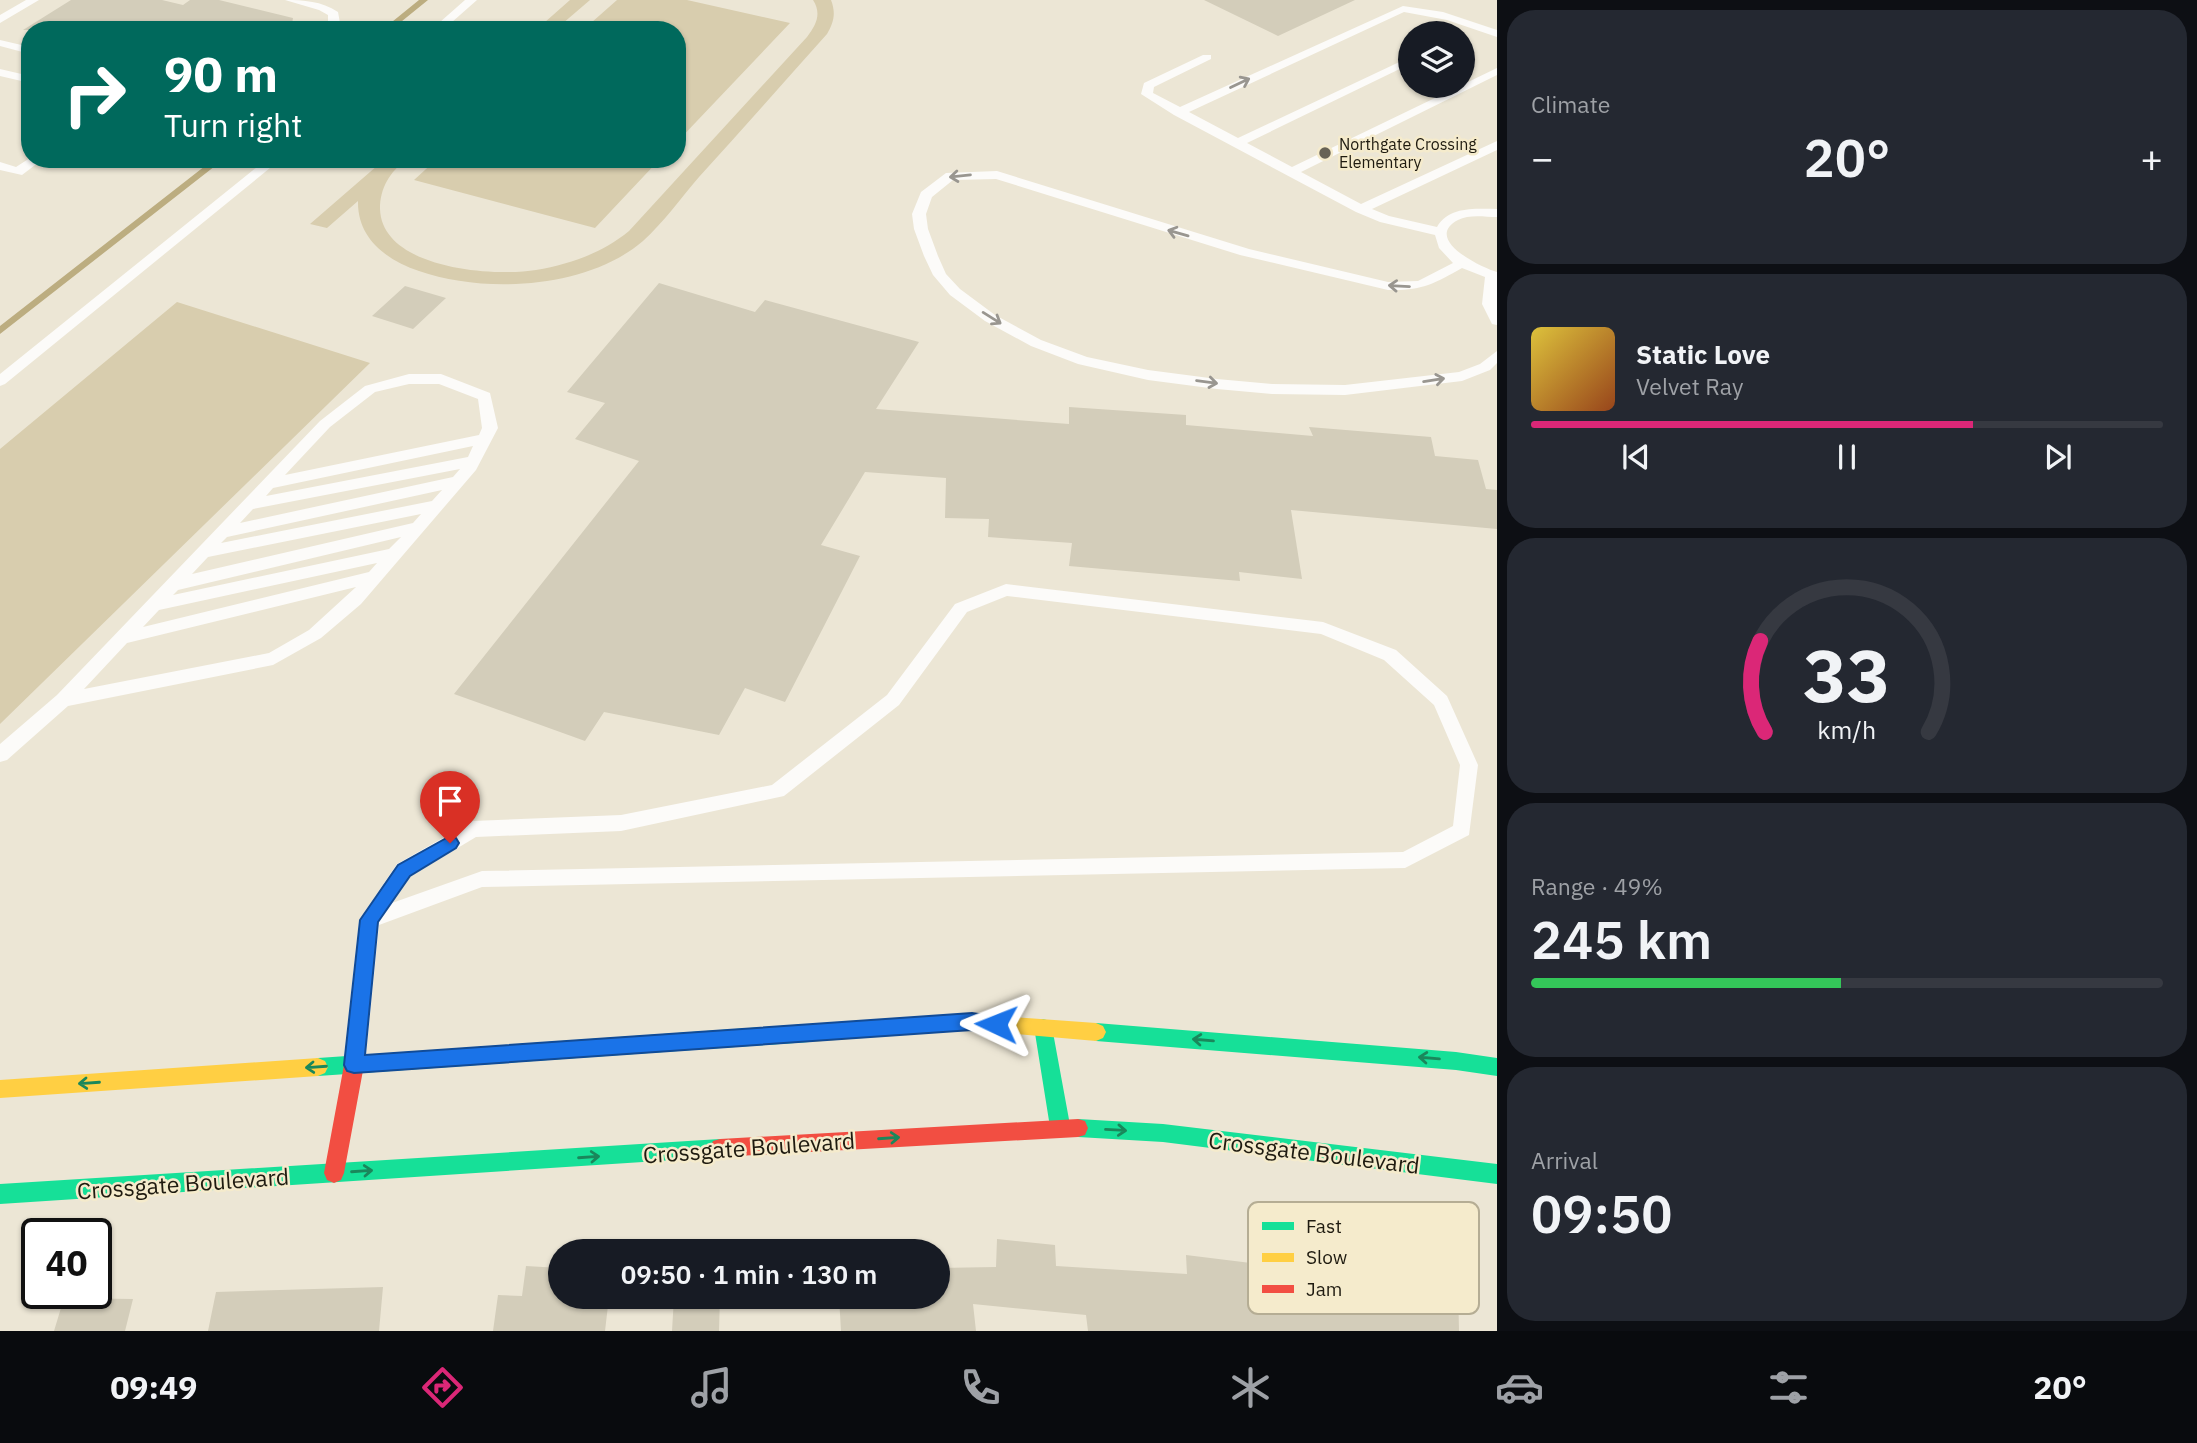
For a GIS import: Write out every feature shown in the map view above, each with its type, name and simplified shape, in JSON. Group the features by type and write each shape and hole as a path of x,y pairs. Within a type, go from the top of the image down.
{"street":[{"path":"0,1089 972,1022 1456,1060 1497,1067"},
{"path":"1043,1027 1059,1127"},
{"path":"334,1173 354,1065"},
{"name":"Crossgate Boulevard","path":"0,1194 1059,1127 1163,1133 1497,1174"}],"lane":[{"path":"0,20 34,0"},
{"path":"290,0 323,7 334,14 334,21"},
{"path":"447,21 472,0"},
{"path":"1178,112 1403,9 1427,10 1497,34"},
{"path":"1475,29 1479,27"},
{"path":"0,43 21,49"},
{"path":"1207,57 1147,85 1147,94 1361,209 1385,219 1440,232"},
{"path":"1237,143 1398,66"},
{"path":"1291,172 1497,71"},
{"path":"0,72 21,78"},
{"path":"1361,209 1497,145"},
{"path":"0,166 18,172 24,168"},
{"path":"0,381 264,168"},
{"path":"1462,263 1423,284 1412,287 1388,286 1245,252 997,175 950,176 926,195 919,214 921,229 940,275 955,292 990,318 1036,343 1083,361 1148,375 1217,384 1345,390 1462,376 1485,367 1497,355"},
{"path":"1497,213 1468,213 1453,218 1443,225 1440,232 1442,246 1462,263 1494,276 1486,297 1488,309 1497,321"},
{"path":"0,755 63,699 325,424 370,389 409,379 442,379 485,396 490,428 474,461 355,600 314,635 273,659 63,699"},
{"path":"268,484 485,439"},
{"path":"248,505 474,461"},
{"path":"221,533 457,481"},
{"path":"202,553 437,506"},
{"path":"172,585 418,527"},
{"path":"153,606 395,554"},
{"path":"122,638 375,577"},
{"path":"354,1065 369,920 404,870 473,829 621,823 777,791 893,700 961,608 1006,590 1323,628 1390,655 1441,701 1469,765 1462,830 1405,860 482,879 369,920"}],"shaded area":[{"path":"570,0 590,0 566,21 546,21"},
{"path":"617,0 687,0 790,23 686,133 686,21 593,21"},
{"path":"813,0 831,0 834,17 827,34 650,234 620,257 594,269 535,283 474,283 419,271 385,254 368,237 362,226 358,201 327,228 310,224 375,168 397,168 387,181 380,209 386,229 399,245 419,257 468,270 517,272 562,264 586,256 629,231 807,37 817,19"},
{"path":"427,168 652,168 595,228 414,180"},
{"path":"177,302 370,363 0,724 0,449"}],"building":[{"path":"71,0 162,0 183,5 190,0 219,0 293,18 292,21 37,21"},
{"path":"1204,0 1355,0 1278,36"},
{"path":"659,283 755,312 765,300 919,342 876,409 1069,424 1069,407 1186,415 1186,425 1313,436 1309,427 1431,437 1435,456 1478,460 1486,489 1497,490 1497,529 1291,510 1302,579 1239,572 1240,581 1069,566 1072,543 988,537 989,519 945,518 946,478 865,472 821,545 860,556 785,702 745,688 719,735 604,712 585,741 454,694 639,461 575,439 605,403 567,392"},
{"path":"405,286 446,298 413,329 372,316"},
{"path":"997,1239 1055,1245 1056,1266 1187,1274 1186,1255 1248,1263 1248,1314 1459,1314 1459,1331 1088,1331 1086,1315 973,1304 976,1331 841,1331 840,1309 950,1309 950,1268 996,1267"},
{"path":"526,1266 548,1267 548,1309 608,1309 605,1331 493,1331 498,1295 522,1296"},
{"path":"383,1287 379,1331 208,1331 216,1292"},
{"path":"112,1299 133,1299 125,1331 54,1331 61,1309 112,1309"},
{"path":"673,1309 720,1309 719,1331 672,1331"}],"waterway":[{"path":"397,21 424,0"},
{"path":"0,331 208,168"}],"traffic: fast":[{"path":"1043,1027 1060,1127"},
{"path":"1096,1032 1456,1061 1497,1067"},
{"path":"318,1067 809,1033"},
{"path":"1078,1128 1163,1133 1497,1174"},
{"path":"0,1194 720,1148"}],"traffic: slow":[{"path":"809,1033 972,1022 1096,1032"},
{"path":"0,1089 318,1067"}],"traffic: jam":[{"path":"334,1173 354,1065"},
{"path":"720,1148 1078,1128"}],"place":[{"name":"Northgate Crossing Elementary","path":"1325,153"}],"route":[{"path":"450,843 404,870 369,920 354,1065 972,1022 996,1024"}]}
